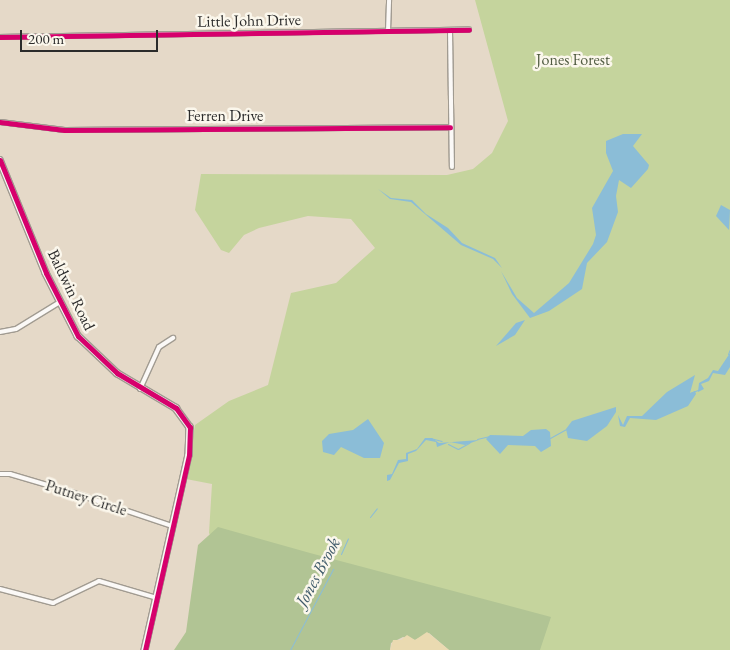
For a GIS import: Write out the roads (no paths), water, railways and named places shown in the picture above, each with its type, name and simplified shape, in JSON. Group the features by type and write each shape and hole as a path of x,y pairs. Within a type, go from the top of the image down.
{"street":[{"path":"388,31 389,0"},
{"path":"450,30 452,167"},
{"name":"Little John Drive","path":"0,37 469,30"},
{"name":"Ferren Drive","path":"0,122 65,130 450,128"},
{"name":"Baldwin Road","path":"0,160 60,302 73,328 90,350 140,388 176,408 190,427 189,455 145,650"},
{"path":"0,332 16,329 60,302"},
{"path":"140,388 159,347 173,338"},
{"name":"Putney Circle","path":"0,474 10,474 172,526"},
{"path":"0,589 53,603 99,581 157,598"}],"water":[{"path":"623,134 642,134 633,146 649,165 648,169 631,188 619,180 616,196 618,212 607,242 587,263 582,289 549,311 530,318 512,294 501,271 517,298 534,313 569,283 593,244 596,235 592,208 613,171 606,153 606,141"},
{"path":"378,189 391,198 412,200 426,214 448,228 462,243 495,258 502,268 493,259 461,245 411,202 390,199"},
{"path":"721,205 730,210 729,230 716,216"},
{"path":"525,320 515,335 496,346 516,323"},
{"path":"730,353 730,367 725,375 713,373 709,381 701,384 704,389 698,392 699,383 708,378 713,370 718,371"},
{"path":"695,375 690,393 695,391 696,394 688,406 656,420 630,418 625,427 620,426 618,415 623,425 627,416 642,416 667,392"},
{"path":"616,407 616,412 607,426 587,441 568,438 566,429 572,421"},
{"path":"368,419 384,443 380,458 364,458 341,447 334,455 323,452 322,441 329,434 353,430"},
{"path":"546,429 550,432 551,446 541,452 535,446 508,445 500,454 486,439 490,435 523,436 531,430"},
{"path":"425,438 432,438 439,443 449,442 437,447 436,442 426,440 416,451 408,454 408,461 399,463 390,480 387,481 387,475 392,474 398,460 406,459 406,453 417,449"},
{"path":"479,440 465,445 451,442"}],"waterway":[{"name":"Jones Brook","path":"728,354 730,349"},
{"name":"Jones Brook","path":"690,393 698,390"},
{"name":"Jones Brook","path":"550,438 566,429"},
{"name":"Jones Brook","path":"477,439 490,436"},
{"name":"Jones Brook","path":"430,438 442,441"},
{"name":"Jones Brook","path":"448,444 458,449 469,443"},
{"name":"Jones Brook","path":"370,517 377,508"},
{"name":"Jones Brook","path":"341,554 348,538"},
{"name":"Jones Brook","path":"290,650 333,569"}],"park label":[{"name":"Jones Forest","path":"573,60"}]}
